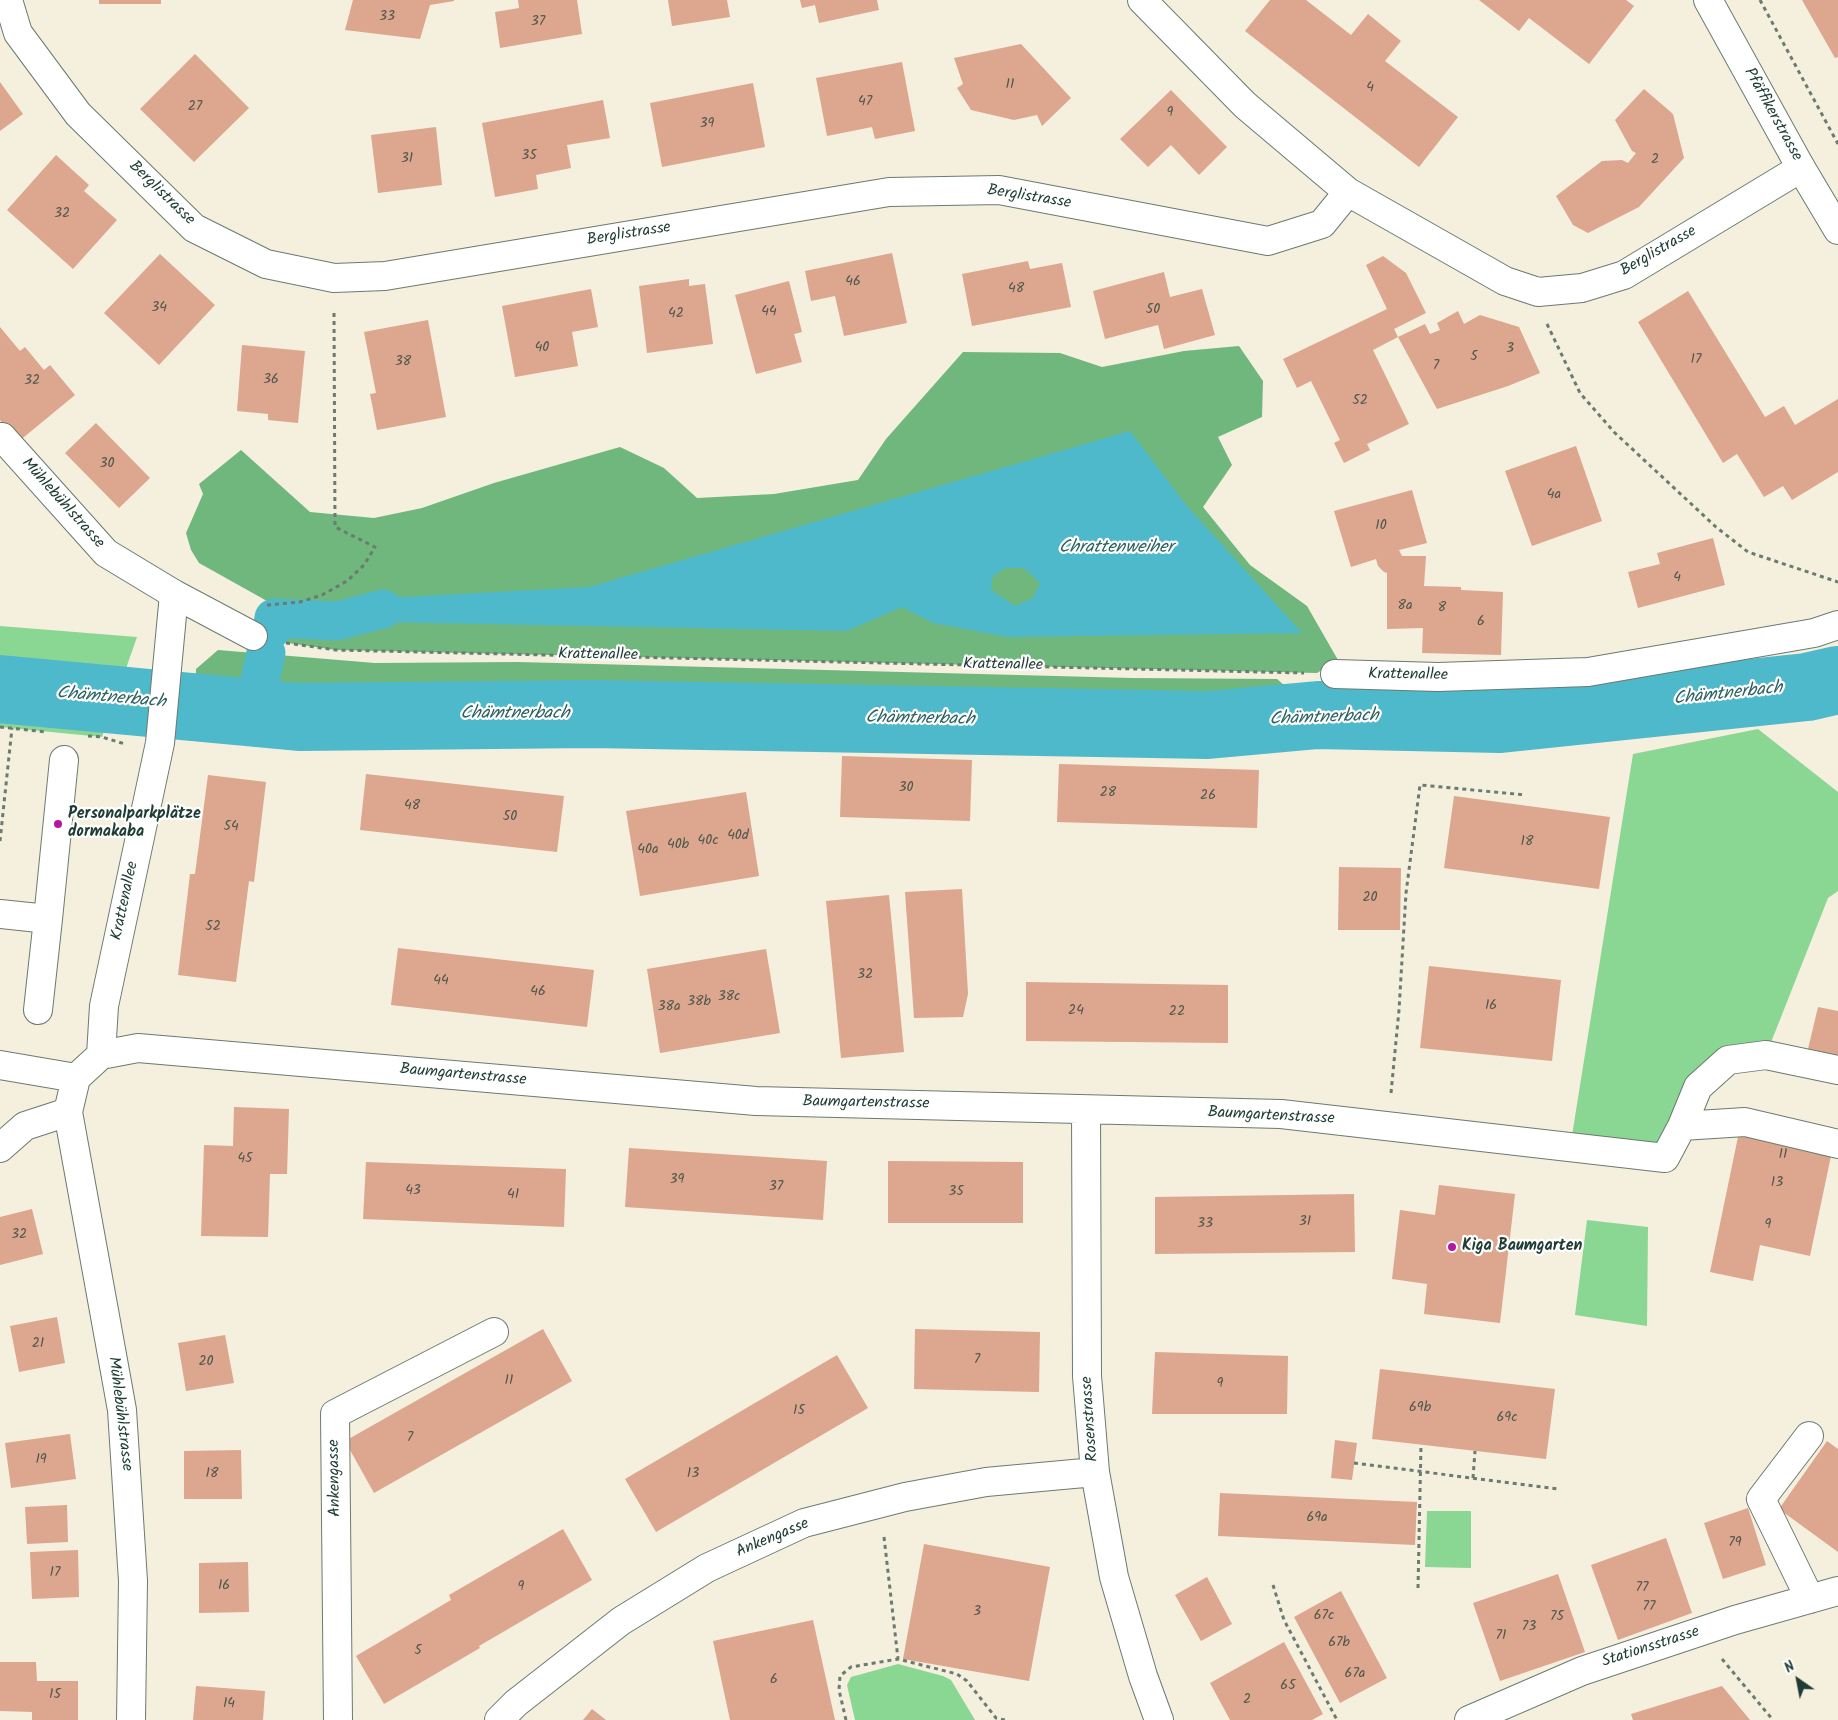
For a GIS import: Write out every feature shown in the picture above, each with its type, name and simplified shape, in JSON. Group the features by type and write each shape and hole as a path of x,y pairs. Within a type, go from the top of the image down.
{"street":[{"name":"Berglistrasse","path":"8,0 18,33 78,114 194,228 266,264 334,278 386,276 889,192 998,190 1268,241 1322,224 1348,192"},
{"name":"Berglistrasse","path":"1142,0 1245,105 1348,192 1505,280 1538,292 1582,288 1624,275 1801,168"},
{"name":"Pfäffikerstrasse","path":"1708,0 1801,168 1838,230"},
{"name":"Mühlebühlstrasse","path":"2,436 106,553 174,594"},
{"path":"174,594 253,636"},
{"name":"Krattenallee","path":"101,1055 104,1006 160,741 174,594"},
{"name":"Krattenallee","path":"1336,674 1438,677 1588,672 1814,633 1838,625"},
{"path":"38,1010 64,760"},
{"path":"0,914 48,919"},
{"name":"Baumgartenstrasse","path":"101,1055 138,1048 756,1101 1280,1114 1665,1158 1682,1126 1698,1087 1728,1060 1766,1055 1838,1070"},
{"path":"0,1148 25,1126 68,1112 76,1078 101,1055"},
{"path":"0,1065 76,1078"},
{"name":"Rosenstrasse","path":"1086,1110 1088,1376 1095,1472 1114,1577 1142,1676 1159,1720"},
{"name":"Mühlebühlstrasse","path":"68,1112 122,1410 134,1582 130,1720"},
{"path":"1682,1126 1745,1122 1838,1144"},
{"name":"Ankengasse","path":"338,1720 335,1414 494,1332"},
{"path":"1809,1436 1761,1499 1810,1599"},
{"name":"Ankengasse","path":"499,1720 516,1703 620,1621 707,1568 804,1524 881,1504 986,1482 1095,1472"},
{"name":"Stationsstrasse","path":"1469,1720 1582,1671 1735,1620 1838,1592"}],"path":[{"path":"1760,0 1838,144"},
{"path":"1546,322 1580,393 1614,432 1716,527 1748,552 1838,582"},
{"path":"266,605 300,602 322,595 347,581 364,565 375,547 335,528 334,346"},
{"name":"Krattenallee","path":"253,636 267,640 336,650 1336,674"},
{"path":"0,841 12,728"},
{"path":"1388,1126 1399,1010 1406,893 1420,785 1526,795"},
{"path":"1418,1588 1421,1445"},
{"path":"1473,1478 1475,1451"},
{"path":"1354,1462 1558,1489"},
{"path":"881,1504 898,1659"},
{"path":"1273,1585 1284,1620 1337,1720"},
{"path":"1718,1654 1773,1720"},
{"path":"846,1720 839,1690 840,1676 851,1667 898,1659 957,1674 967,1681 995,1719 1005,1720"}],"green space":[{"path":"1239,346 1263,381 1262,417 1218,437 1232,465 1203,507 1250,565 1307,606 1338,660 1317,673 336,650 267,640 253,636 267,601 199,563 191,550 186,533 203,494 199,484 241,450 310,512 374,518 422,508 494,483 620,447 664,468 697,498 774,494 858,480 886,439 963,352 1060,353 1102,367 1184,351"},
{"path":"0,626 137,637 102,737 0,727"},
{"path":"218,650 375,663 518,662 1132,678 1277,679 1318,715 1208,725 592,714 299,717 195,707 196,669"},
{"path":"1758,729 1838,792 1838,891 1828,898 1766,1055 1728,1060 1665,1158 1570,1148 1633,754"},
{"path":"1587,1220 1648,1227 1647,1326 1575,1315"},
{"path":"1427,1511 1471,1511 1471,1568 1425,1567"},
{"path":"898,1664 943,1676 951,1680 975,1720 855,1720 847,1685 851,1677"}],"water":[{"name":"Chrattenweiher","path":"1130,431 1187,506 1302,633 1007,637 933,623 902,607 847,631 381,622 384,598 589,587","holes":["1005,568 1024,568 1040,583 1033,598 1015,606 991,590 993,576"]}],"building":[{"path":"99,0 161,0 161,4 99,4"},
{"path":"353,0 454,1 430,5 420,39 345,30"},
{"path":"518,0 577,0 582,34 500,48 495,12 519,8"},
{"path":"668,0 727,0 730,17 672,26"},
{"path":"800,0 877,0 879,10 819,23 815,5 802,8"},
{"path":"1270,0 1306,0 1351,35 1368,14 1401,41 1385,61 1458,117 1419,167 1245,31"},
{"path":"1479,0 1626,0 1634,6 1589,64 1529,18 1519,31"},
{"path":"1802,0 1838,0 1838,57 1835,58"},
{"path":"1021,44 1071,98 1042,126 1037,115 1014,120 971,110 957,88 963,84 954,58"},
{"path":"195,54 249,108 194,162 140,109"},
{"path":"902,62 915,131 875,139 872,127 827,136 816,78"},
{"path":"0,82 23,114 0,131"},
{"path":"753,83 765,147 662,167 650,103"},
{"path":"1644,89 1673,114 1684,158 1639,207 1588,233 1573,225 1556,196 1602,161 1622,160 1628,163 1636,153 1632,151 1615,120"},
{"path":"1171,90 1227,147 1199,175 1171,145 1148,167 1120,139"},
{"path":"603,100 610,138 567,145 571,168 536,175 538,189 495,197 482,123"},
{"path":"436,127 442,185 378,193 371,135"},
{"path":"56,155 89,185 84,191 117,220 73,269 7,210"},
{"path":"892,253 907,323 844,336 835,296 811,301 805,271"},
{"path":"160,254 215,305 159,365 104,313"},
{"path":"1383,256 1406,273 1426,313 1394,329 1398,337 1373,350 1409,424 1367,444 1370,450 1344,463 1334,443 1340,440 1311,381 1297,388 1283,359 1387,309 1366,265"},
{"path":"1028,261 1030,269 1062,263 1071,307 972,326 962,274"},
{"path":"1164,272 1170,297 1202,289 1215,335 1164,349 1158,325 1105,339 1093,291"},
{"path":"689,279 689,286 705,284 713,344 647,353 639,286"},
{"path":"789,281 802,332 794,334 802,362 756,374 735,295"},
{"path":"591,289 598,327 572,332 578,366 515,377 502,306"},
{"path":"1688,291 1765,417 1784,406 1795,425 1838,399 1838,472 1792,500 1783,486 1764,497 1737,454 1723,463 1638,322"},
{"path":"1458,311 1464,324 1480,315 1519,327 1540,373 1508,386 1437,409 1398,337 1425,324 1430,334 1440,330 1437,323"},
{"path":"428,320 446,417 377,430 370,394 376,393 364,332"},
{"path":"0,327 20,351 25,347 44,370 50,365 75,395 18,442 0,420"},
{"path":"242,345 305,351 298,423 268,420 268,414 237,411"},
{"path":"96,423 150,478 119,508 65,453"},
{"path":"1576,446 1602,521 1532,546 1505,471"},
{"path":"1412,490 1427,543 1399,550 1402,556 1426,556 1424,586 1461,587 1461,590 1503,592 1501,655 1422,653 1423,628 1387,629 1387,573 1378,566 1376,559 1351,567 1334,511"},
{"path":"1713,538 1725,585 1638,608 1628,572 1660,564 1657,553"},
{"path":"842,756 972,760 970,821 840,817"},
{"path":"1059,764 1259,770 1257,828 1057,822"},
{"path":"366,774 564,796 557,852 360,830"},
{"path":"208,775 266,782 254,882 249,881 236,982 178,975 190,874 195,874"},
{"path":"746,792 759,876 640,896 626,811"},
{"path":"1454,796 1610,817 1599,889 1444,868"},
{"path":"1339,867 1401,868 1400,930 1338,930"},
{"path":"962,889 968,994 963,1017 914,1018 905,892"},
{"path":"889,895 904,1052 841,1058 826,901"},
{"path":"398,948 594,970 587,1027 391,1005"},
{"path":"766,949 780,1033 660,1053 647,969"},
{"path":"1429,966 1561,980 1552,1061 1420,1048"},
{"path":"1026,982 1228,985 1228,1043 1026,1041"},
{"path":"1818,1007 1838,1011 1838,1056 1808,1049"},
{"path":"234,1107 289,1109 287,1174 270,1174 268,1237 201,1236 204,1145 233,1146"},
{"path":"1739,1132 1832,1151 1810,1256 1760,1245 1753,1281 1710,1272"},
{"path":"629,1148 827,1161 823,1220 625,1207"},
{"path":"888,1161 1023,1162 1023,1223 888,1223"},
{"path":"366,1162 566,1169 564,1227 363,1219"},
{"name":"Kiga Baumgarten","path":"1439,1185 1515,1194 1500,1323 1424,1314 1427,1284 1392,1279 1400,1210 1435,1215"},
{"path":"1354,1194 1355,1252 1155,1254 1155,1197"},
{"path":"32,1209 43,1254 0,1265 0,1217"},
{"path":"57,1317 65,1363 19,1372 10,1326"},
{"path":"543,1329 572,1381 374,1493 345,1441"},
{"path":"915,1329 1040,1332 1039,1392 914,1389"},
{"path":"225,1335 234,1383 186,1391 178,1343"},
{"path":"1155,1352 1288,1356 1287,1414 1152,1414"},
{"path":"837,1355 868,1408 656,1532 625,1479"},
{"path":"1380,1369 1555,1389 1546,1459 1372,1439"},
{"path":"70,1434 76,1479 11,1488 5,1443"},
{"path":"1335,1440 1357,1443 1352,1480 1331,1478"},
{"path":"1827,1441 1838,1449 1838,1552 1779,1509"},
{"path":"241,1450 242,1499 184,1499 184,1451"},
{"path":"1220,1493 1417,1502 1415,1545 1218,1536"},
{"path":"67,1505 68,1542 27,1544 25,1507"},
{"path":"1748,1508 1766,1565 1723,1579 1704,1523"},
{"path":"563,1529 592,1580 384,1704 356,1656 451,1600 449,1595"},
{"path":"1666,1538 1692,1613 1618,1640 1591,1565"},
{"path":"924,1544 1050,1567 1029,1681 903,1659"},
{"path":"78,1550 79,1597 32,1599 30,1552"},
{"path":"248,1562 249,1612 199,1613 199,1563"},
{"path":"1558,1574 1585,1652 1500,1681 1473,1603"},
{"path":"1207,1577 1232,1624 1201,1641 1175,1595"},
{"path":"1341,1591 1387,1678 1340,1703 1294,1617"},
{"path":"813,1620 835,1720 730,1720 713,1641"},
{"path":"1284,1642 1323,1714 1312,1720 1230,1720 1210,1683"},
{"path":"0,1662 36,1662 37,1681 78,1681 78,1720 32,1720 32,1712 0,1711"},
{"path":"196,1686 265,1691 263,1720 193,1720"},
{"path":"1722,1686 1750,1720 1633,1720 1631,1714"},
{"path":"592,1709 606,1720 583,1720"}],"waterway":[{"path":"272,629 274,618 337,621 383,609"},
{"path":"253,712 266,653"},
{"name":"Chämtnerbach","path":"0,689 299,717 592,714 1208,725 1318,715 1500,719 1807,687 1838,680"}],"place":[{"name":"Personalparkplätze dormakaba","path":"58,824"},
{"name":"Kiga Baumgarten","path":"1452,1247"}]}
